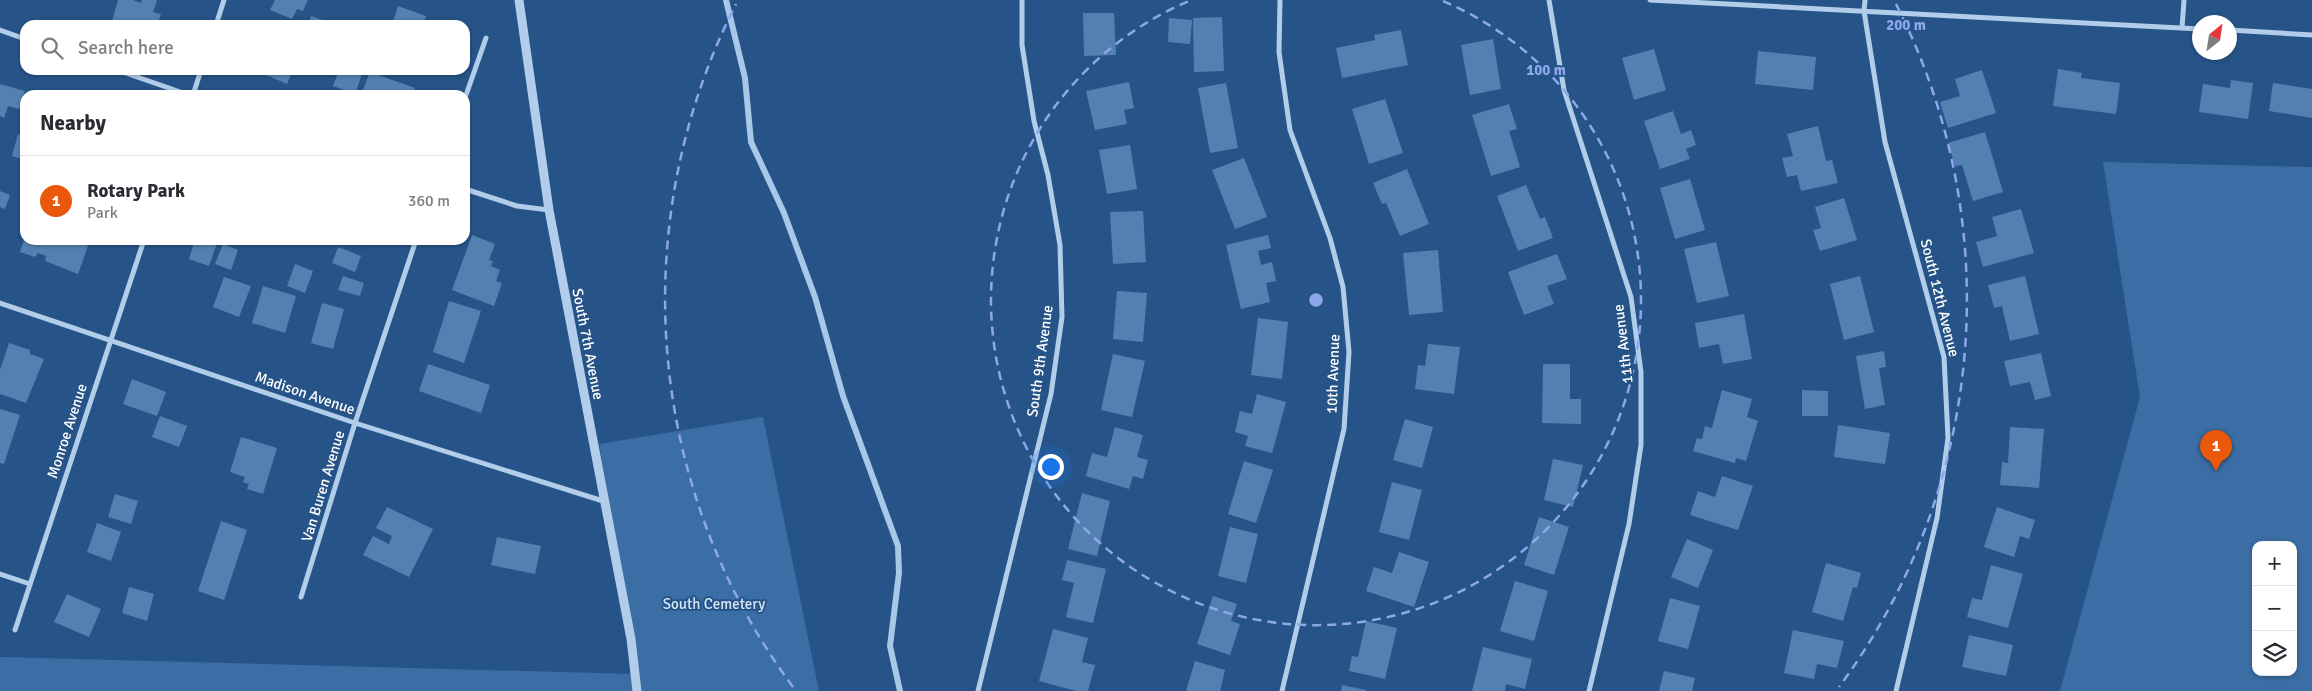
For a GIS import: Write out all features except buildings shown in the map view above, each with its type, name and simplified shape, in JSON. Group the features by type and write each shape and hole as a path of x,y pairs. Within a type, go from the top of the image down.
{"street":[{"path":"218,20 224,0"},
{"name":"South 7th Avenue","path":"519,0 549,210 603,501 631,639 637,691"},
{"name":"South 9th Avenue","path":"978,691 1050,394 1062,317 1060,246 1048,175 1034,122 1022,45 1022,0"},
{"name":"10th Avenue","path":"1280,0 1279,52 1290,130 1330,238 1343,287 1349,352 1344,428 1282,691"},
{"name":"11th Avenue","path":"1549,0 1564,90 1631,297 1641,372 1641,445 1629,524 1589,691"},
{"path":"1650,0 2192,28"},
{"name":"South 12th Avenue","path":"1865,0 1864,11 1885,142 1944,357 1948,438 1937,518 1896,691"},
{"path":"2182,28 2184,0"},
{"path":"0,30 20,37"},
{"path":"2237,30 2312,35"},
{"path":"468,90 486,38"},
{"path":"131,75 176,90"},
{"path":"193,90 199,75"},
{"path":"470,191 517,206 549,210"},
{"name":"Monroe Avenue","path":"14,630 142,245"},
{"name":"Van Buren Avenue","path":"301,597 355,423 414,245"},
{"name":"Madison Avenue","path":"0,303 355,423 603,501"},
{"path":"0,574 30,584"}],"green space":[{"path":"2103,162 2312,167 2312,691 2060,691 2140,397"},
{"name":"South Cemetery","path":"763,417 819,691 642,691 599,444"},
{"path":"0,657 635,674 636,691 0,691"}],"waterway":[{"path":"726,0 745,78 751,142 784,213 815,297 843,396 898,546 899,573 890,646 900,691"}],"place":[{"name":"Rotary Park","path":"2216,471"}]}
